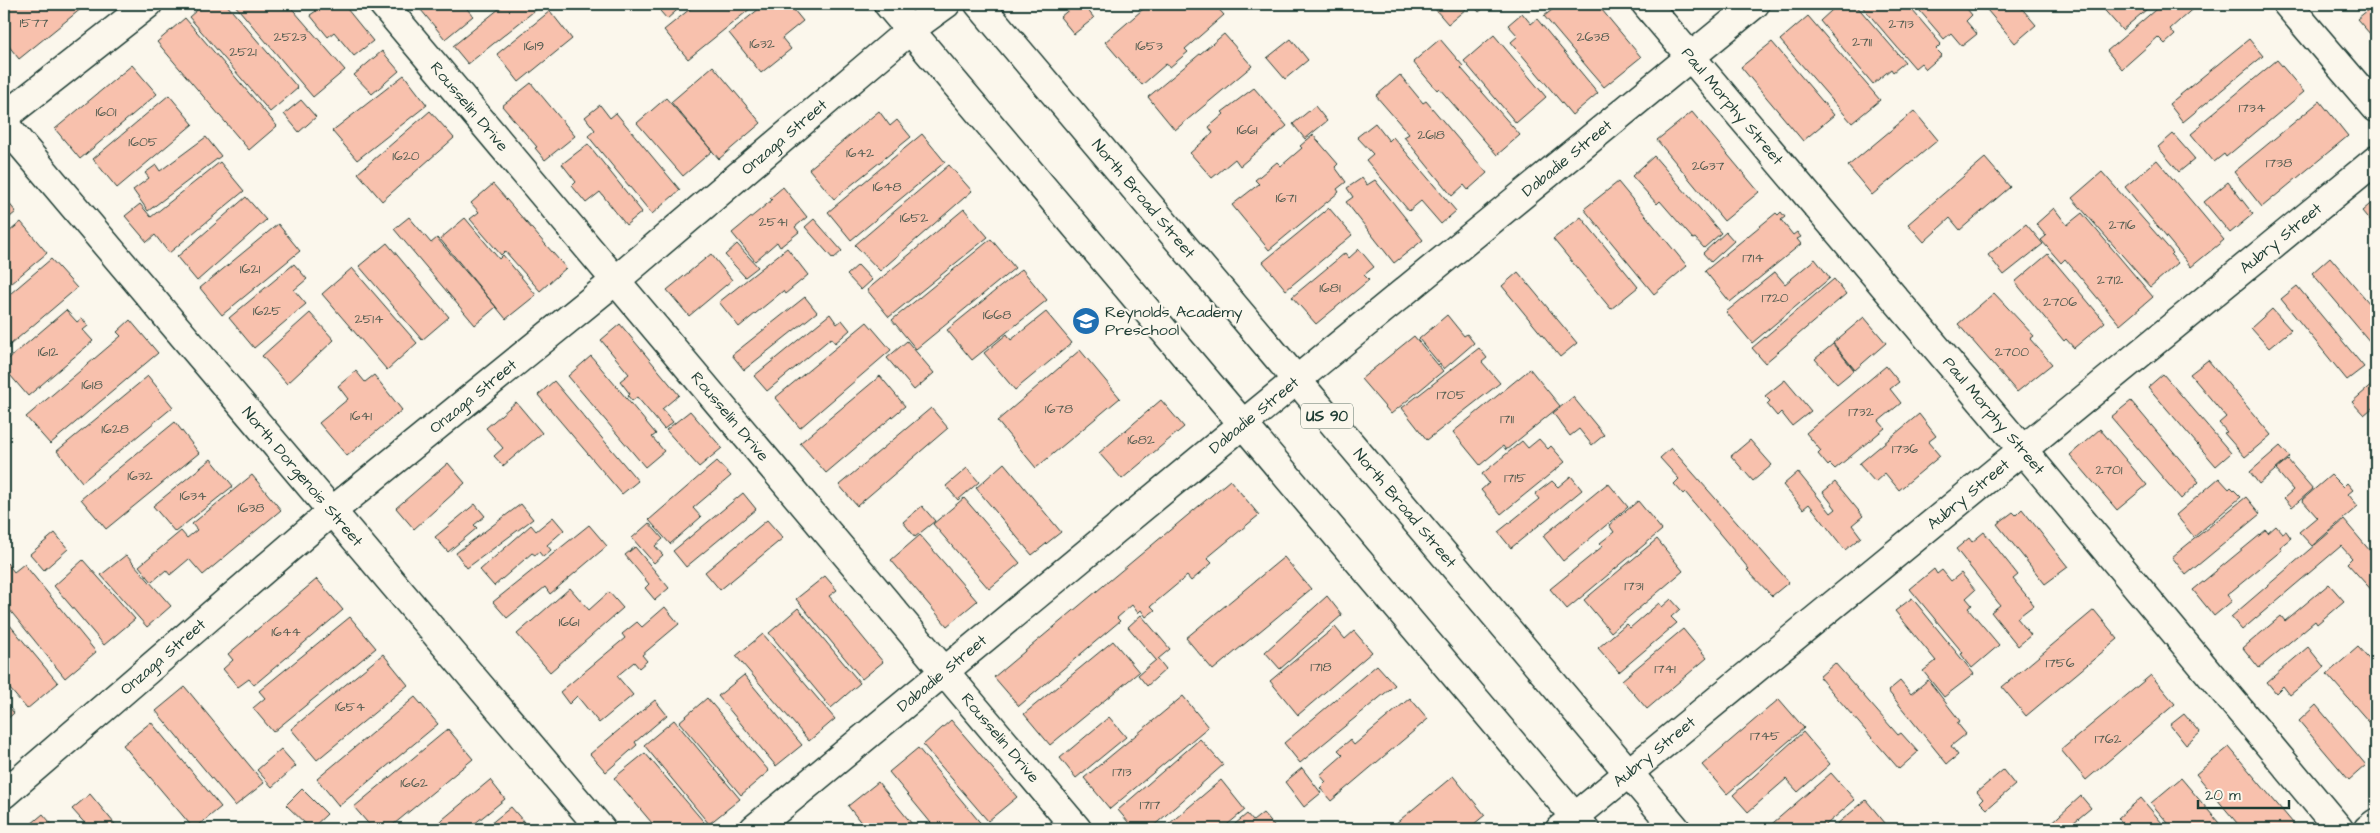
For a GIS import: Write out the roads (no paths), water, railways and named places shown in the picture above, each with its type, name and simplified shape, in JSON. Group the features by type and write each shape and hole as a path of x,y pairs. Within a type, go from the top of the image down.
{"street":[{"path":"4,117 148,4"},
{"name":"Rousselin Drive","path":"383,4 1077,829"},
{"path":"888,4 1243,424 1573,825"},
{"name":"Onzaga Street","path":"4,794 332,511 615,281 910,30 946,4"},
{"name":"North Broad Street","path":"979,4 1676,829"},
{"name":"Paul Morphy Street","path":"1646,4 2022,448 2339,829"},
{"name":"Dabadie Street","path":"754,829 1243,424 1692,58 1755,4"},
{"path":"2287,4 2376,108"},
{"name":"North Dorgenois Street","path":"4,124 601,829"},
{"name":"Aubry Street","path":"1573,825 1629,773 2022,448 2376,160"},
{"path":"2368,829 2376,823"}],"place":[{"name":"Reynolds Academy Preschool","path":"1086,321"}]}
